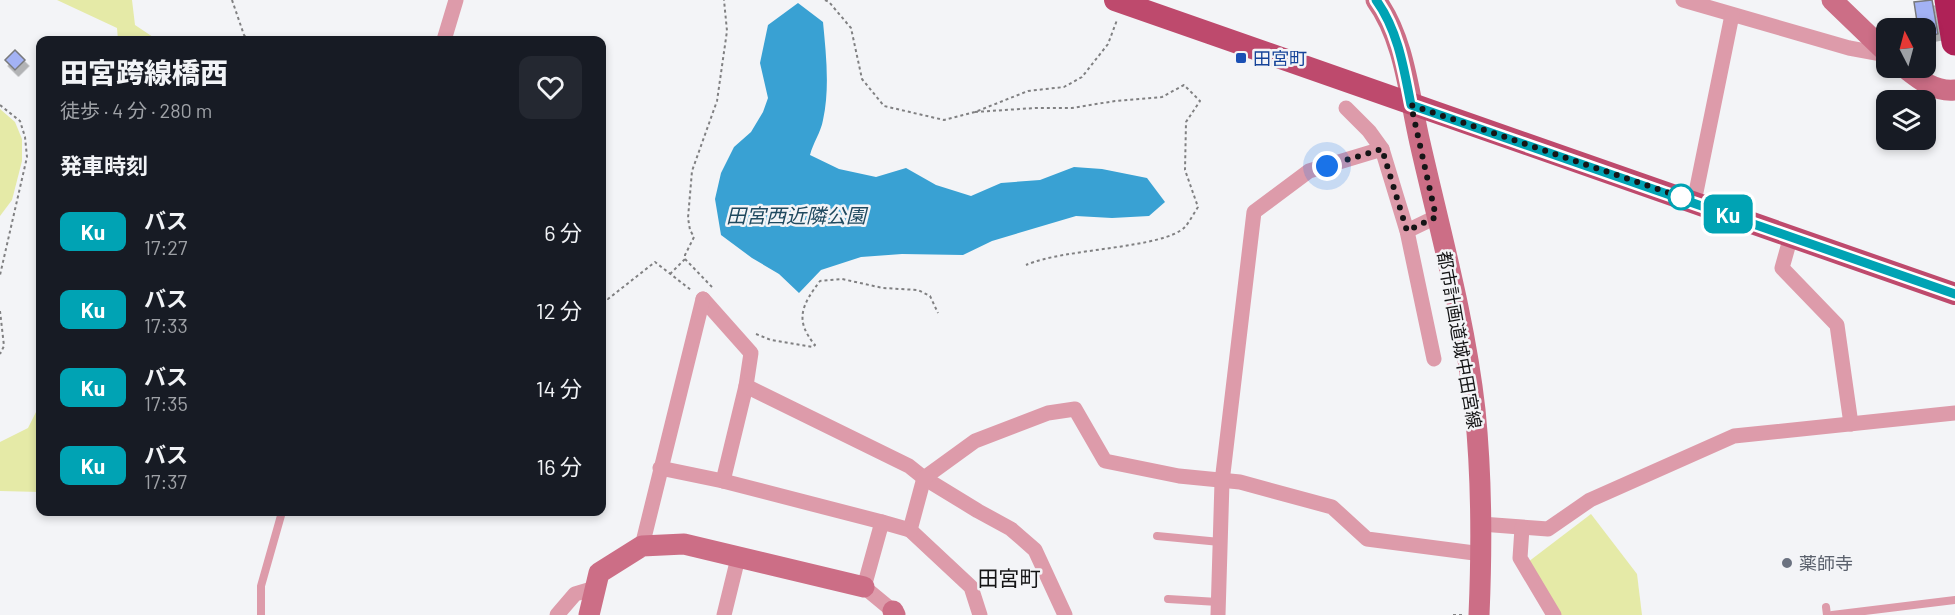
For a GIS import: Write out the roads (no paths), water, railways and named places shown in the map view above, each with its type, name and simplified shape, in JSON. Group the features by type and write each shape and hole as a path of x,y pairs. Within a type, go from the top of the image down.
{"highway":[{"path":"1948,0 1955,42"}],"main road":[{"path":"1119,1 1955,294"}],"street":[{"path":"445,36 456,0"},
{"name":"都市計画道城中田宮線","path":"1376,0 1396,42 1458,316 1475,409 1481,480 1482,554 1479,615"},
{"path":"1683,0 1857,50 1876,53"},
{"path":"1832,0 1876,43"},
{"path":"1694,202 1731,15"},
{"path":"1920,78 1934,87 1946,91 1955,90"},
{"path":"1346,108 1382,149 1407,231 1434,359"},
{"path":"1218,609 1222,482 1254,212 1309,171 1382,149"},
{"path":"1407,231 1436,217"},
{"path":"1791,236 1782,268 1837,325 1851,424"},
{"path":"642,546 660,468 707,293 752,353 723,481"},
{"path":"746,386 909,466 978,512 1011,529 1035,550 1065,615"},
{"path":"910,530 924,478 975,441 1048,413 1075,409 1105,460 1179,476 1240,483 1332,507 1366,539 1482,554"},
{"path":"1481,524 1548,529 1590,500 1734,436 1955,413"},
{"path":"660,468 723,481 910,530 971,586 980,615"},
{"path":"864,587 882,522"},
{"path":"1522,528 1520,558 1554,615"},
{"path":"589,615 599,573 642,546 684,544 864,587 894,613"},
{"path":"724,615 738,558"},
{"path":"557,615 575,594 596,588"},
{"path":"1053,615 1056,598"}],"lane":[{"path":"261,615 261,586 281,516"},
{"path":"1157,536 1220,542"},
{"path":"1168,598 1218,609"},
{"path":"1832,615 1955,600"}],"water":[{"name":"田宮西近隣公園","path":"798,3 823,22 825,46 827,83 825,108 822,124 810,155 839,169 876,177 906,168 936,185 971,196 1001,183 1040,180 1074,167 1102,169 1147,178 1165,202 1149,216 1112,218 1076,216 992,241 963,255 902,254 861,257 821,270 799,293 779,274 721,235 715,199 721,173 734,147 751,132 768,98 760,63 768,25"}],"place":[{"name":"田宮町","path":"1241,58"},
{"name":"薬師寺","path":"1787,563"}],"district":[{"name":"田宮町","path":"1009,577"}]}
